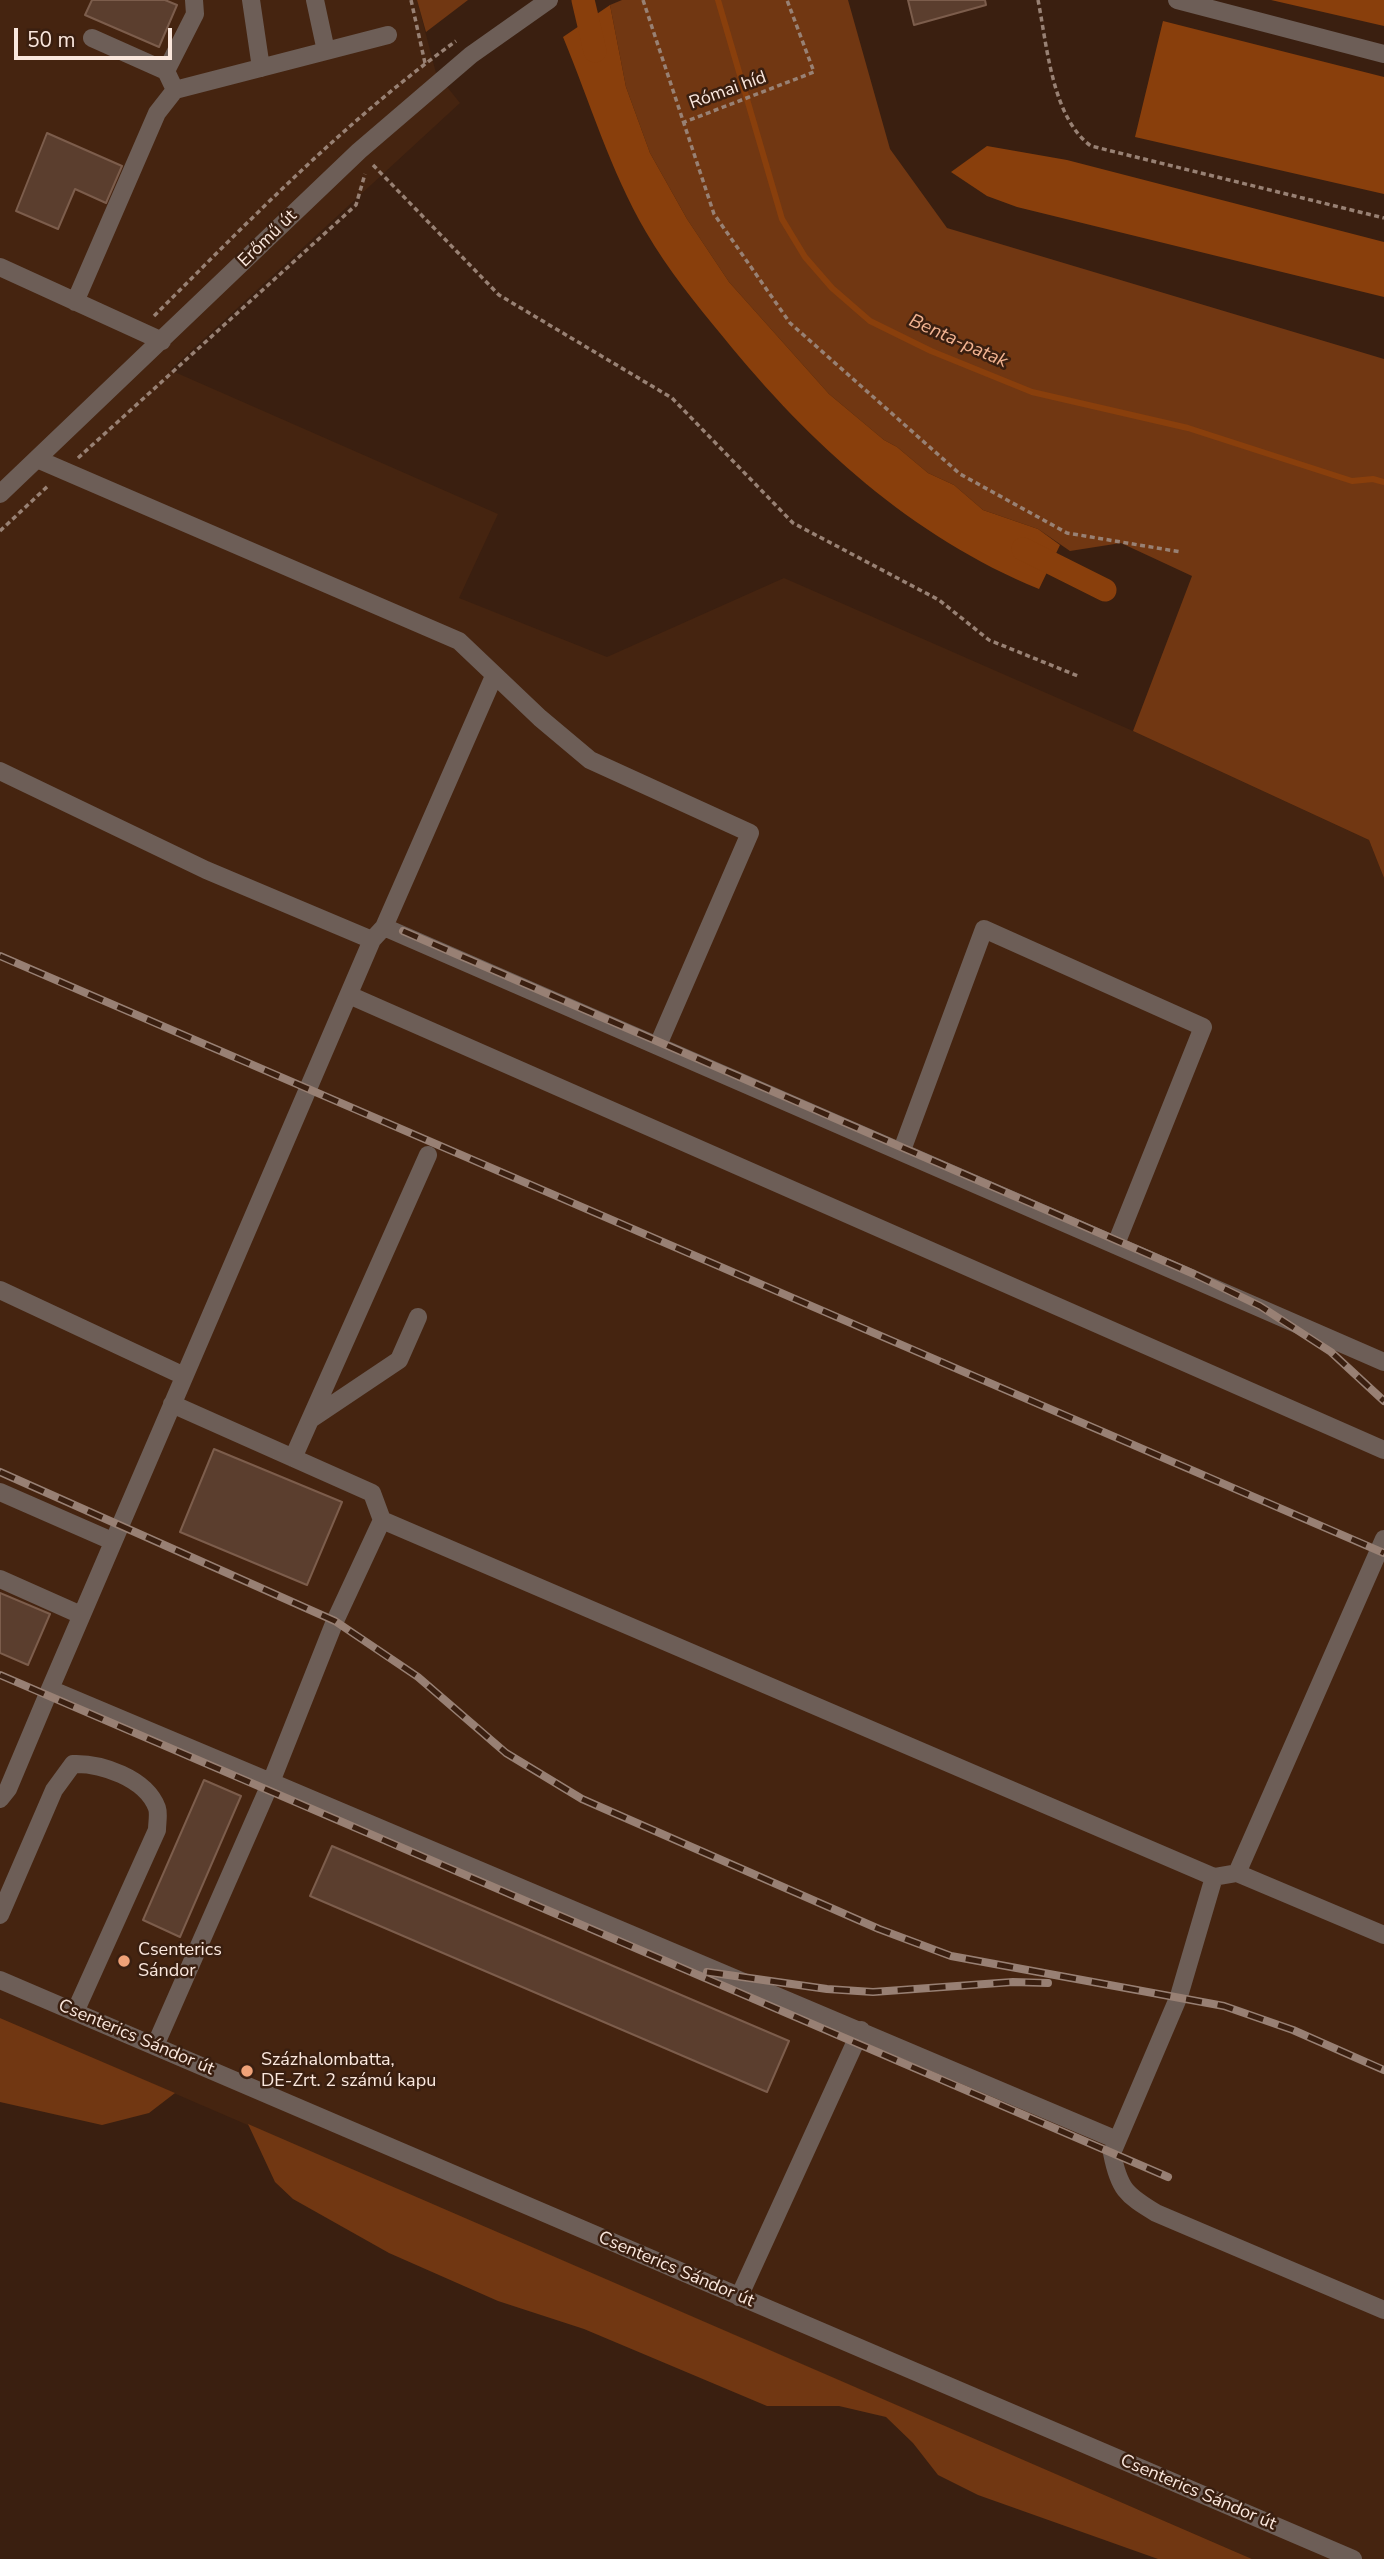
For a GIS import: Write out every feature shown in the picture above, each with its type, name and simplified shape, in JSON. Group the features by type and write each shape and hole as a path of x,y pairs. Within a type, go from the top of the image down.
{"street":[{"path":"166,71 195,14 194,0"},
{"path":"251,0 261,68"},
{"path":"315,0 326,51"},
{"name":"Erőmű út","path":"0,494 359,150 471,54 549,0"},
{"path":"1177,0 1384,54"},
{"path":"75,302 157,113 175,90 388,34"},
{"path":"92,38 166,71 175,90"},
{"path":"0,267 162,341"},
{"path":"37,459 459,641 494,676 590,760 750,833 658,1045"},
{"path":"0,1799 8,1789 112,1541 349,995 494,676"},
{"path":"0,771 206,870 378,933 658,1045 1384,1362"},
{"path":"902,1150 984,929 1203,1027 1115,1244"},
{"path":"349,995 1384,1450"},
{"path":"293,1458 428,1155"},
{"path":"0,1290 184,1376"},
{"path":"311,1419 399,1360 418,1317"},
{"path":"155,2046 271,1782 335,1621 382,1520 372,1493 172,1404"},
{"path":"0,1492 112,1541"},
{"path":"382,1520 1214,1877 1237,1873 1384,1935"},
{"path":"1237,1873 1384,1539"},
{"path":"0,1579 81,1615"},
{"path":"50,1689 1117,2140"},
{"path":"0,1915 54,1790 73,1764 92,1763 142,1786 158,1809 157,1830 75,2012"},
{"path":"1214,1877 1179,1996 1112,2153 1115,2170 1128,2197 1156,2213 1384,2310"},
{"name":"Csenterics Sándor út","path":"0,1980 1353,2559"},
{"path":"739,2297 861,2030"}],"path":[{"path":"138,332 255,216 403,78 425,63 411,0"},
{"path":"643,0 714,214 790,323 960,474 1067,533 1181,552"},
{"name":"Római híd","path":"682,123 814,72 787,0"},
{"path":"1038,0 1061,105 1070,126 1091,146 1384,218"},
{"path":"0,531 356,205 362,179 371,163 499,295 672,398 793,523 939,600 989,640 1078,676"}],"shaded area":[{"path":"0,0 417,0 436,73 460,103 170,370 498,514 459,598 607,657 784,578 1133,731 1369,840 1384,878 1384,2559 1252,2559 0,2018"},
{"path":"417,0 468,0 426,32"},
{"path":"622,0 848,0 890,149 947,228 1384,359 1384,878 1369,840 1133,731 1192,576 1121,543 1070,551 1038,529 983,510 954,485 928,473 897,447 884,440 829,394 729,282 687,219 650,153 626,87 610,5"},
{"path":"1271,0 1384,0 1384,26"},
{"path":"610,5 626,87 650,153 687,219 729,282 829,394 884,440 897,447 928,473 954,485 983,510 1038,529 1060,545 1039,589 948,543 866,484 792,415 757,377 673,273 646,232 622,185 563,37"},
{"path":"1163,21 1384,77 1384,194 1135,137"},
{"path":"987,146 1067,160 1384,242 1384,297 1017,207 987,196 951,172"},
{"path":"0,2018 175,2093 149,2113 102,2125 0,2102"},
{"path":"248,2124 1252,2559 1158,2559 978,2495 938,2475 913,2443 886,2417 839,2406 767,2406 584,2329 498,2301 389,2253 293,2199 275,2182"}],"building":[{"path":"92,0 165,0 177,5 159,47 85,15"},
{"path":"908,0 985,0 986,5 914,25"},
{"path":"47,133 122,166 106,203 75,189 58,229 16,211"},
{"path":"214,1449 342,1502 307,1585 180,1532"},
{"path":"0,1593 50,1614 28,1665 0,1653"},
{"path":"204,1780 241,1796 180,1937 143,1920"},
{"path":"332,1846 789,2041 767,2092 310,1896"}],"waterway":[{"path":"583,0 595,51"},
{"name":"Benta-patak","path":"718,0 782,219 805,257 832,288 870,321 931,351 1032,392 1188,428 1352,481 1373,479 1384,482"},
{"path":"1023,549 1105,590"}],"railway":[{"path":"403,931 1194,1274 1260,1306 1331,1352 1384,1401"},
{"path":"0,956 1384,1553"},
{"path":"0,1472 335,1621 418,1677 506,1753 582,1799 879,1929 951,1956 1224,2006 1293,2030 1384,2070"},
{"path":"0,1675 1168,2177"},
{"path":"707,1972 827,1989 873,1992 1013,1982 1048,1983"}],"place":[{"name":"Csenterics Sándor","path":"124,1961"},
{"name":"Százhalombatta, DE-Zrt. 2 számú kapu","path":"247,2071"}]}
